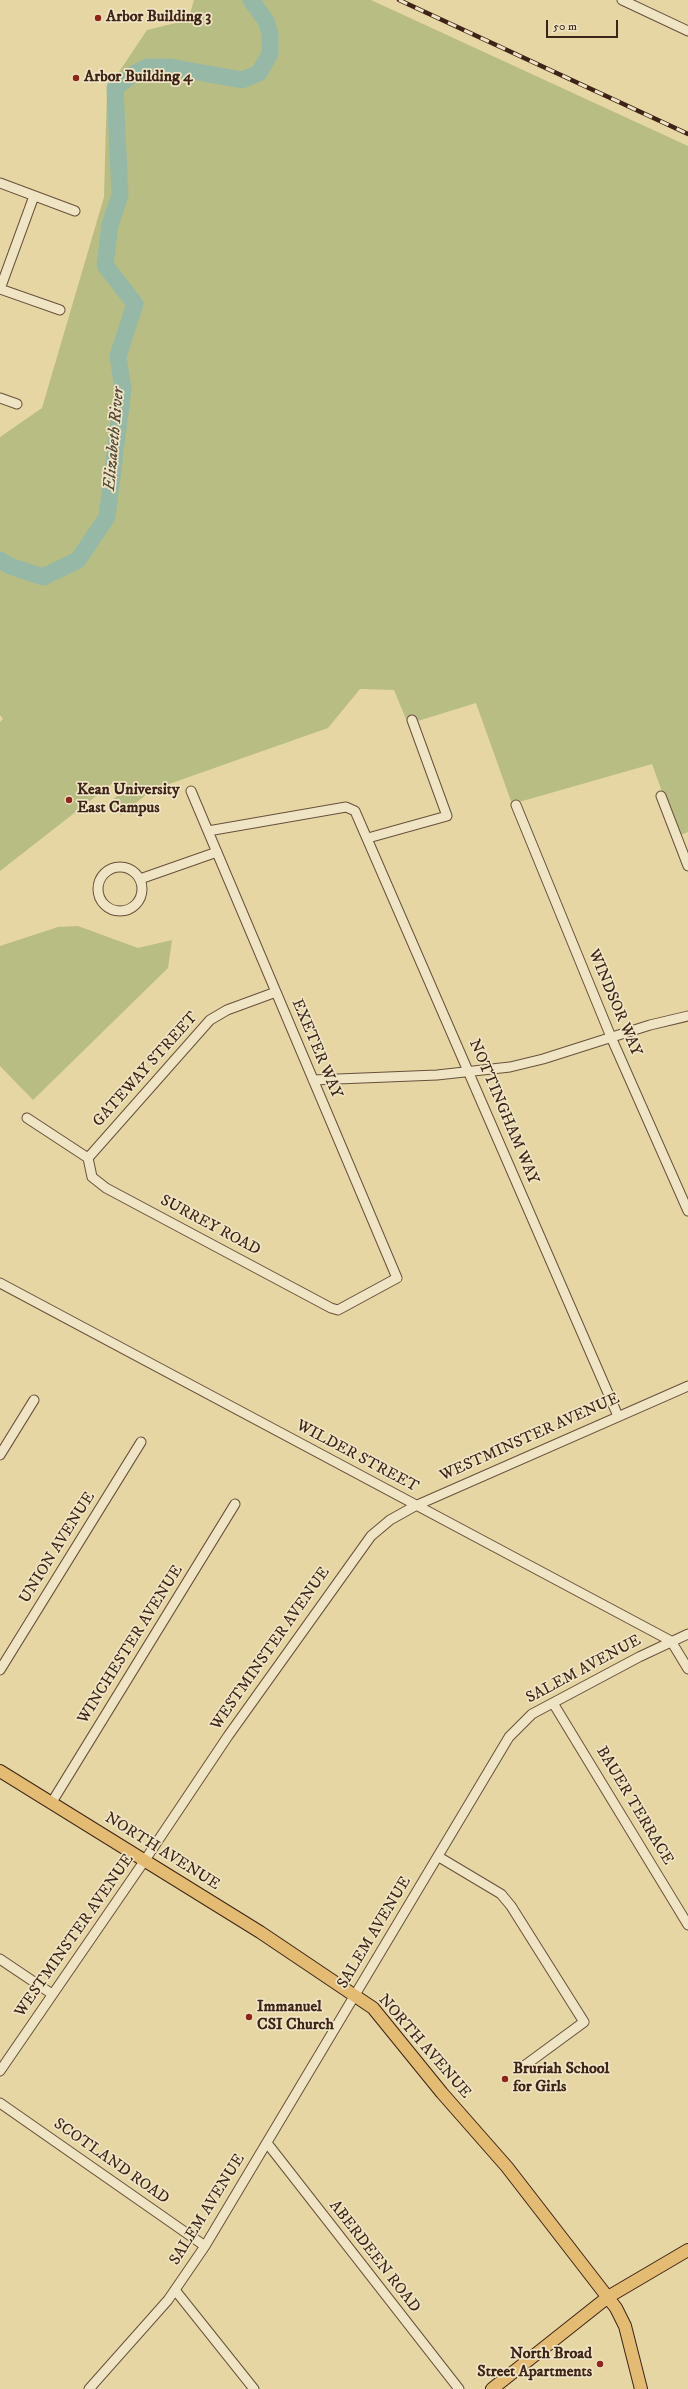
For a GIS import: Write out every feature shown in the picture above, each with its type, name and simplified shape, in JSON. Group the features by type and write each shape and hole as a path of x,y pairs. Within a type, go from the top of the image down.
{"main road":[{"name":"NORTH AVENUE","path":"0,1771 260,1932 373,2008 442,2093 507,2166 608,2297 625,2326 641,2389"},
{"path":"492,2389 608,2297 688,2250"}],"street":[{"path":"622,0 688,31"},
{"path":"0,183 75,211"},
{"path":"34,196 0,289 60,310"},
{"path":"0,398 17,404"},
{"path":"368,838 447,816 412,720"},
{"name":"EXETER WAY","path":"191,791 397,1278"},
{"path":"661,796 688,866"},
{"name":"WINDSOR WAY","path":"516,805 611,1037 688,1211"},
{"name":"NOTTINGHAM WAY","path":"208,831 346,807 355,811 618,1416"},
{"path":"140,880 217,852"},
{"path":"124,867 130,869 140,880 142,892 140,899 130,908 124,910 110,908 101,899 98,892 101,879 110,869 124,867"},
{"name":"GATEWAY STREET","path":"88,1158 210,1020 227,1010 276,992"},
{"path":"313,1080 438,1075 510,1067 543,1059 650,1025 688,1016"},
{"path":"28,1118 88,1158"},
{"name":"SURREY ROAD","path":"88,1158 92,1176 106,1188 330,1308 338,1310 397,1278"},
{"name":"WILDER STREET","path":"0,1284 671,1641"},
{"name":"WESTMINSTER AVENUE","path":"0,2071 228,1736 358,1552 372,1536 390,1520 415,1506 688,1386"},
{"path":"0,1455 34,1400"},
{"name":"UNION AVENUE","path":"0,1670 141,1442"},
{"name":"WINCHESTER AVENUE","path":"52,1802 235,1504"},
{"name":"SALEM AVENUE","path":"89,2389 175,2290 205,2246 510,1737 532,1714 671,1641 688,1634"},
{"path":"671,1641 688,1669"},
{"name":"BAUER TERRACE","path":"553,1703 688,1925"},
{"path":"439,1857 501,1894 511,1906 584,2022 520,2070"},
{"path":"0,1959 52,1994"},
{"name":"SCOTLAND ROAD","path":"0,2103 205,2246"},
{"name":"ABERDEEN ROAD","path":"267,2143 459,2389"},
{"path":"175,2290 254,2389"}],"green space":[{"path":"194,0 371,0 688,146 688,832 678,836 652,764 512,804 476,703 408,724 394,690 360,689 328,728 152,790 121,815 113,808 111,801 118,795 114,782 0,871 0,722 3,719 0,715 0,437 42,408 104,197 107,90 147,30 188,20"},
{"path":"78,926 138,948 172,940 168,968 33,1100 0,1066 0,946 58,927"}],"waterway":[{"name":"Elizabeth River","path":"0,560 10,566 43,577 78,560 107,517 123,389 118,356 135,304 105,265 110,225 120,195 115,88 132,75 147,67 170,67 242,80 259,73 270,54 270,34 266,21 251,0"}],"railway":[{"path":"399,0 688,134"}],"place":[{"name":"Arbor Building 3","path":"98,18"},
{"name":"Arbor Building 4","path":"76,78"},
{"name":"Kean University East Campus","path":"69,800"},
{"name":"Immanuel CSI Church","path":"249,2017"},
{"name":"Bruriah School for Girls","path":"505,2079"},
{"name":"North Broad Street Apartments","path":"600,2364"}]}
